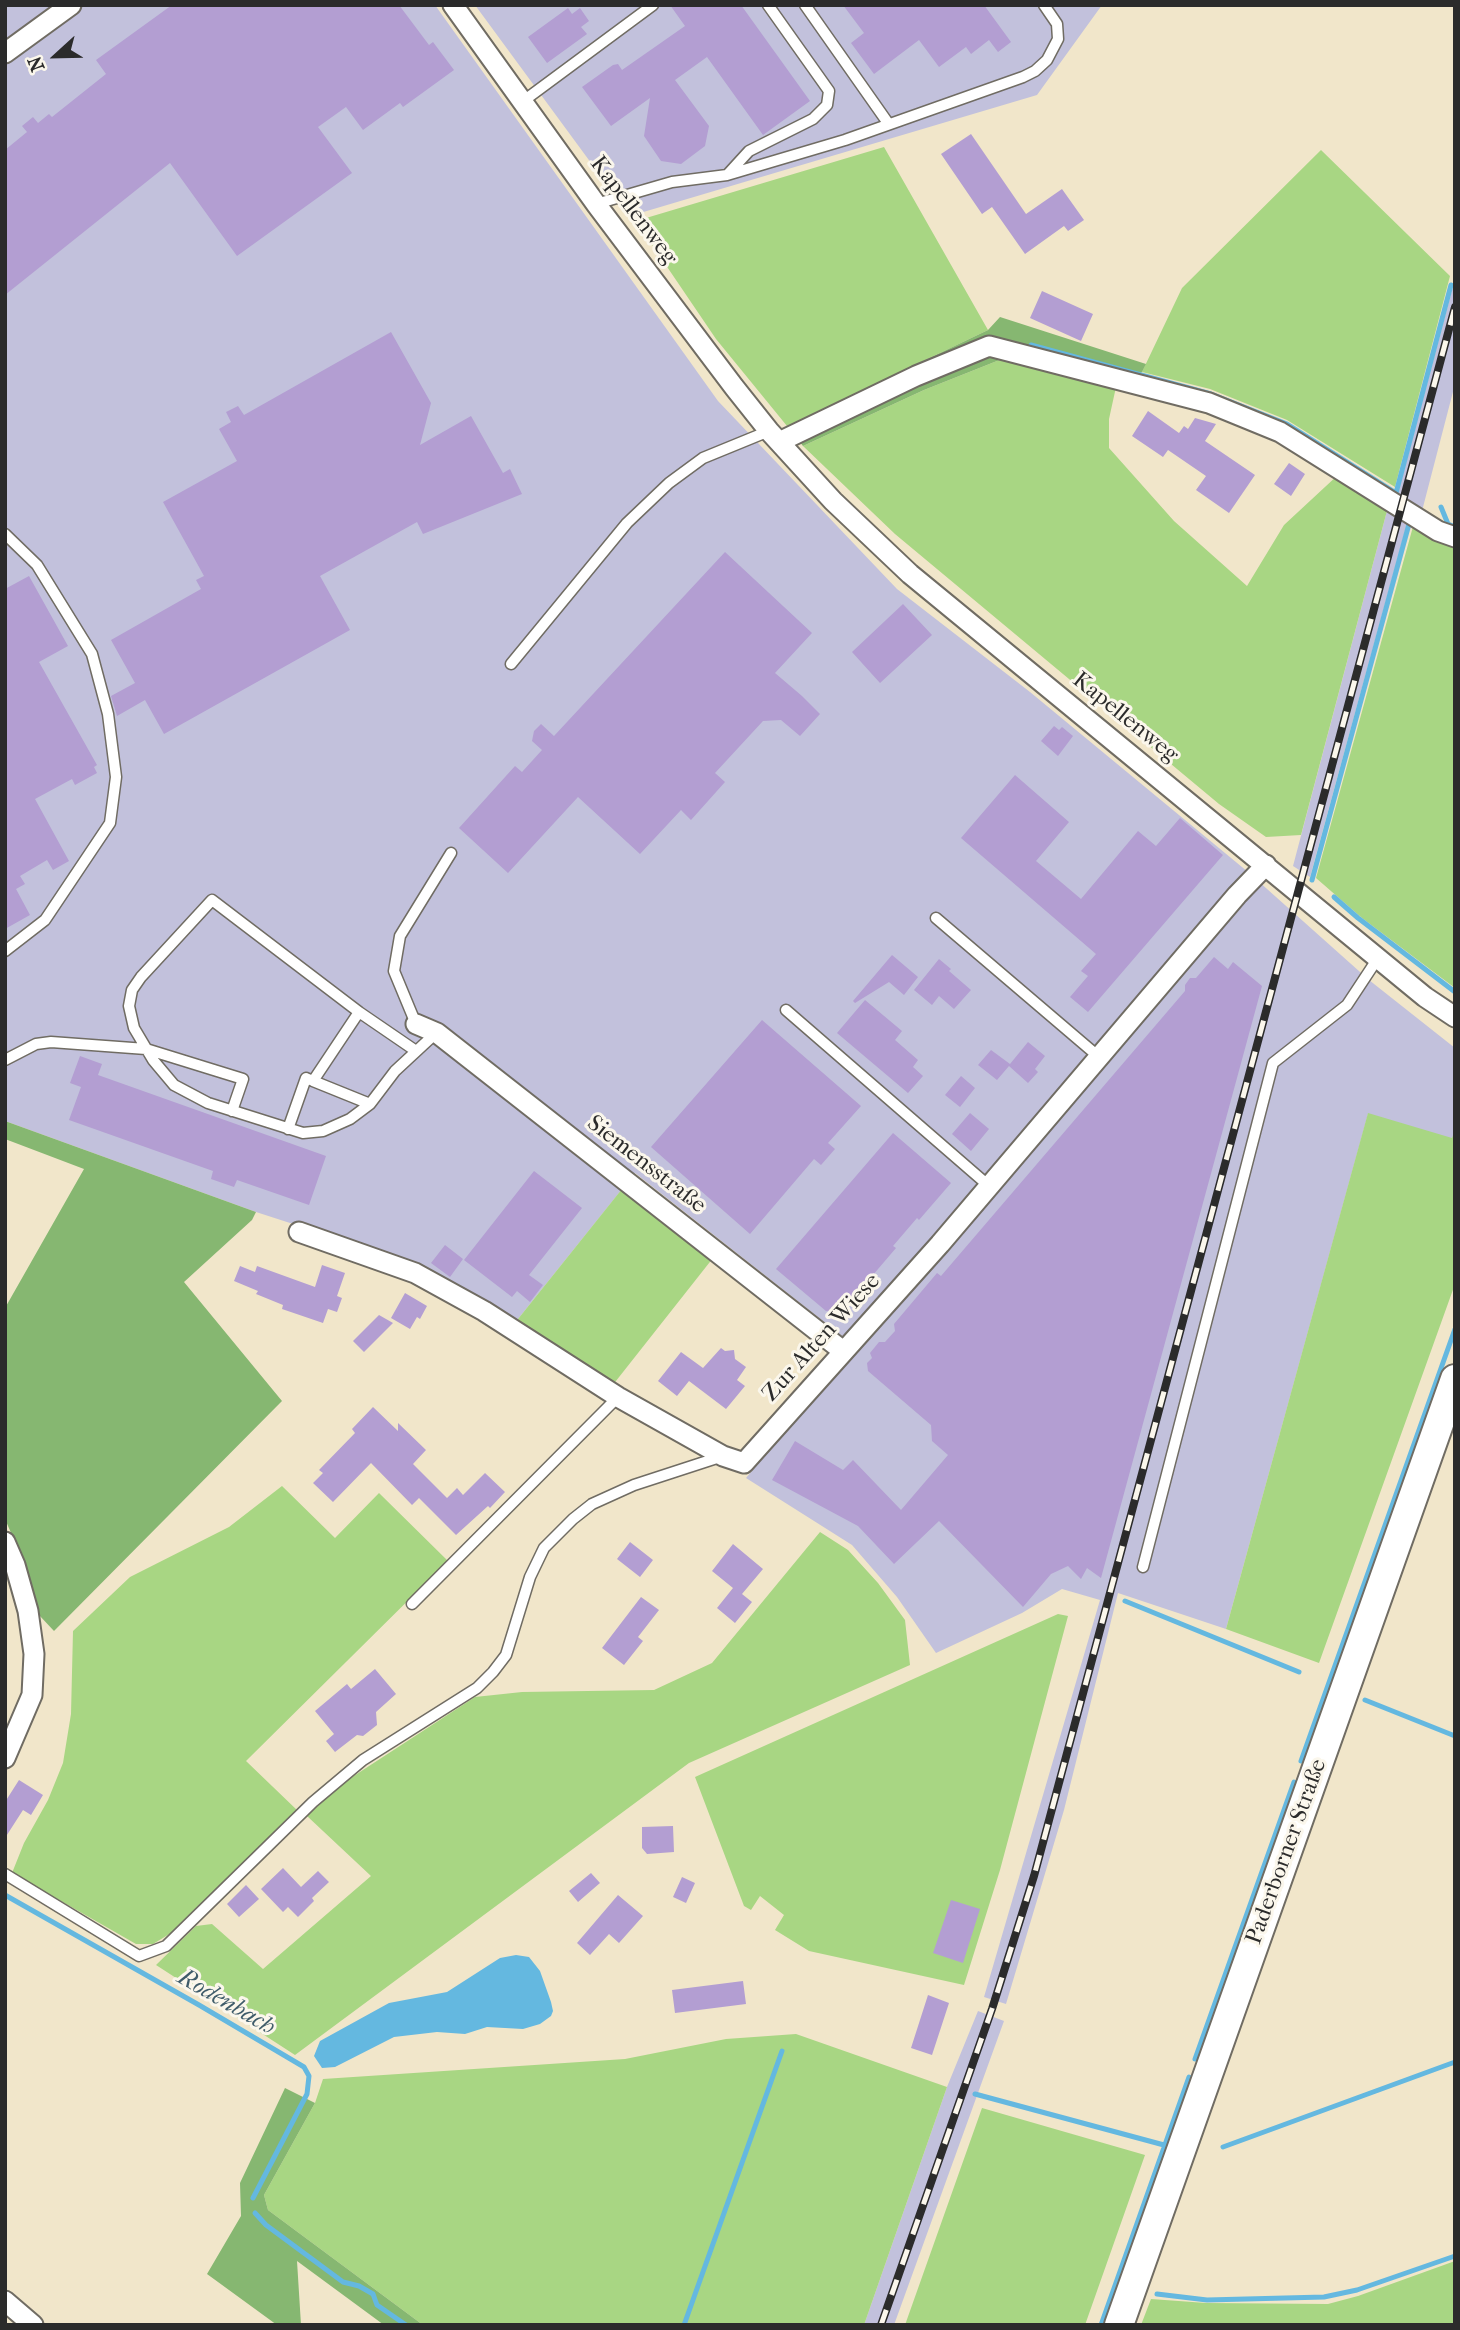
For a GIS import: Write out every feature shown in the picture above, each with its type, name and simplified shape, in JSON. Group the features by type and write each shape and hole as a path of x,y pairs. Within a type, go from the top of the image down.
{"main road":[{"name":"Paderborner Straße","path":"1119,2325 1455,1379"}],"street":[{"path":"5,53 71,5"},
{"name":"Kapellenweg","path":"453,5 596,204 774,436 833,501 911,574 1425,997 1455,1017"},
{"path":"774,436 989,346 1209,403 1280,432 1438,531 1455,537"},
{"name":"Zur Alten Wiese","path":"723,1456 744,1463 989,1186 1237,895 1266,865"},
{"name":"Siemensstraße","path":"416,1024 437,1032 843,1351"},
{"path":"299,1233 415,1273 484,1311 618,1396 723,1456"},
{"path":"5,1542 15,1565 28,1611 34,1654 32,1695 5,1758"},
{"path":"5,2301 33,2325"}],"lane":[{"path":"522,102 653,5"},
{"path":"727,175 749,151 813,119 827,105 829,91 768,5"},
{"path":"805,5 888,123"},
{"path":"596,204 672,182 727,175 845,140 1035,71 1047,61 1058,39 1057,24 1044,5"},
{"path":"511,664 627,523 669,483 703,458 774,436"},
{"path":"5,534 37,565 92,654 108,714 116,778 110,823 45,920 5,951"},
{"path":"416,1024 394,971 400,936 451,853"},
{"path":"416,1051 359,1012 212,900 141,976 132,990 130,1013 146,1049 167,1079 184,1092 208,1103 303,1133 323,1131 342,1124 370,1104 395,1071 437,1032"},
{"path":"936,918 1099,1057"},
{"path":"1143,1567 1273,1063 1347,1005 1378,958"},
{"path":"786,1010 989,1186"},
{"path":"313,1081 359,1012"},
{"path":"5,1060 29,1047 47,1042 146,1049 243,1079 232,1111"},
{"path":"288,1129 306,1078 370,1104"},
{"path":"412,1604 618,1396"},
{"path":"5,1874 139,1956 166,1945 313,1802 363,1760 477,1688 494,1672 506,1655 530,1577 544,1548 573,1520 592,1504 634,1485 723,1456"}],"shaded area":[{"path":"5,5 435,5 718,401 897,589 1030,692 1248,872 1369,980 1455,1048 1455,1130 1452,1139 1368,1114 1226,1629 1118,1593 1064,1810 1006,2004 984,1997 1100,1600 1062,1589 1022,1613 936,1653 897,1597 852,1545 746,1478 856,1347 635,1173 514,1324 420,1265 256,1212 5,1121"},
{"path":"475,5 1102,5 1037,95 630,216"},
{"path":"1455,279 1455,384 1422,511 1397,497"},
{"path":"1388,507 1408,520 1310,877 1293,866"},
{"path":"978,2011 1004,2021 894,2325 864,2325 947,2087"}],"green space":[{"path":"884,147 988,330 787,426 716,339 636,221"},
{"path":"1321,150 1450,276 1395,487 1287,420 1210,389 1142,372 1182,288"},
{"path":"1000,317 1146,364 1142,372 1116,387 1002,359 924,390 803,446 787,426 988,330"},
{"path":"1002,359 1116,387 1109,419 1109,448 1174,521 1247,586 1284,525 1339,474 1388,507 1301,835 1266,837 1219,804 895,534 803,446 924,390"},
{"path":"1414,523 1455,544 1455,988 1362,918 1316,878"},
{"path":"1368,1113 1452,1138 1455,1130 1455,1284 1319,1663 1226,1629"},
{"path":"5,1121 256,1212 252,1220 184,1282 282,1401 54,1631 39,1615 24,1563 5,1519 5,1308 84,1169 5,1139"},
{"path":"622,1189 713,1258 612,1386 514,1324"},
{"path":"282,1486 335,1538 379,1493 448,1561 246,1761 298,1811 176,1930 153,1944 136,1944 12,1873 63,1763 71,1714 73,1631 130,1577 229,1527"},
{"path":"820,1532 848,1550 878,1583 905,1620 910,1665 689,1763 295,2055 156,1965 196,1926 212,1924 263,1969 371,1876 307,1816 343,1783 475,1697 522,1692 654,1690 712,1663"},
{"path":"1058,1614 1068,1616 1000,1870 964,1985 809,1951 775,1930 784,1915 760,1896 751,1910 744,1906 695,1777"},
{"path":"796,2034 947,2087 864,2325 423,2325 268,2210 264,2195 315,2103 323,2079 625,2059 726,2039"},
{"path":"285,2088 315,2103 264,2195 268,2210 423,2325 384,2325 297,2261 301,2325 277,2325 207,2274 241,2216 240,2183"},
{"path":"982,2108 1145,2155 1085,2325 905,2325"},
{"path":"1455,2261 1455,2325 1141,2325 1151,2299 1206,2303 1328,2304"}],"water":[{"path":"516,1955 529,1957 540,1971 551,2002 551,2016 540,2024 523,2029 487,2027 465,2034 437,2032 394,2037 335,2067 322,2068 314,2056 320,2041 389,2003 447,1992 500,1958"}],"building":[{"path":"172,5 399,5 429,45 433,42 454,70 403,107 400,103 363,130 346,107 318,127 352,173 237,256 170,163 5,295 5,150 27,132 22,126 33,117 38,123 49,114 52,117 106,74 96,60"},
{"path":"670,5 741,5 810,101 763,135 707,57 675,80 709,126 705,146 681,164 661,161 644,136 650,98 611,126 582,87 613,65 618,64 622,70 685,26"},
{"path":"843,5 984,5 1011,42 998,52 989,40 971,54 966,47 939,67 919,40 874,74 851,43 864,33"},
{"path":"568,8 572,14 580,8 589,21 581,27 587,34 547,63 528,37"},
{"path":"971,134 1026,214 1062,189 1084,220 1068,231 1064,226 1025,254 992,207 982,214 941,154"},
{"path":"1042,291 1093,314 1081,341 1030,318"},
{"path":"391,332 431,403 420,445 471,416 503,473 510,469 522,494 423,534 417,522 320,576 350,630 164,734 145,700 117,716 111,696 135,683 111,640 201,589 196,580 204,576 163,502 237,461 219,429 231,422 226,412 238,406 244,415"},
{"path":"1148,411 1179,433 1184,426 1188,429 1195,418 1216,424 1205,441 1255,475 1229,513 1196,490 1206,476 1168,450 1163,457 1132,436"},
{"path":"1289,463 1305,474 1291,496 1274,484"},
{"path":"725,552 812,633 775,673 820,714 800,736 781,720 763,721 715,773 725,782 691,820 681,810 640,854 578,797 508,873 459,828 515,766 522,772 542,750 532,741 534,731 541,724 554,736"},
{"path":"29,576 68,646 39,662 97,765 94,767 97,773 75,785 72,779 35,799 69,861 53,870 47,860 20,876 25,884 16,889 30,915 5,929 5,589"},
{"path":"903,604 932,635 880,683 852,652"},
{"path":"1054,726 1059,730 1062,727 1073,736 1058,756 1041,741"},
{"path":"1015,775 1069,822 1036,861 1081,899 1138,831 1156,846 1180,818 1223,855 1088,1012 1070,997 1088,976 1081,971 1096,954 961,838"},
{"path":"892,955 918,977 904,995 889,982 855,1003 853,1001"},
{"path":"1214,957 1228,969 1233,962 1262,986 1101,1578 1087,1568 1081,1579 1068,1566 1051,1574 1023,1607 939,1521 894,1564 858,1526 772,1480 795,1441 843,1470 853,1460 901,1510 948,1455 932,1441 931,1425 868,1371 867,1363 872,1358 870,1353 879,1342 885,1342 895,1331 894,1324 937,1273 941,1276 1185,991 1185,985 1190,978 1196,978"},
{"path":"939,959 971,990 954,1009 939,996 932,1005 914,990"},
{"path":"865,1000 902,1031 895,1040 918,1060 913,1067 923,1076 908,1093 837,1033"},
{"path":"762,1020 861,1106 828,1143 835,1149 821,1165 814,1159 750,1234 651,1147"},
{"path":"1028,1042 1045,1056 1035,1069 1038,1072 1028,1083 1009,1066 997,1080 978,1065 991,1050 1010,1064"},
{"path":"80,1056 102,1064 98,1075 326,1156 309,1205 237,1180 234,1187 211,1179 213,1171 69,1120 81,1087 70,1083"},
{"path":"961,1076 975,1088 960,1107 945,1095"},
{"path":"970,1113 989,1129 971,1151 952,1134"},
{"path":"893,1133 951,1183 893,1246 896,1248 843,1310 826,1311 776,1269"},
{"path":"534,1171 582,1208 529,1275 543,1285 530,1302 517,1291 512,1297 464,1260"},
{"path":"445,1245 463,1259 450,1277 431,1263"},
{"path":"322,1265 345,1273 337,1296 342,1298 337,1312 328,1309 323,1323 282,1309 283,1305 234,1281 240,1266 255,1272 257,1266 315,1287"},
{"path":"405,1293 427,1306 410,1329 391,1318"},
{"path":"379,1315 393,1323 364,1352 353,1341"},
{"path":"721,1348 725,1351 734,1350 735,1359 746,1367 737,1380 745,1386 726,1409 689,1381 677,1396 658,1381 681,1352 703,1368"},
{"path":"373,1407 398,1431 398,1423 426,1450 413,1464 447,1498 457,1488 463,1495 485,1473 505,1492 490,1508 488,1506 456,1535 419,1498 412,1505 371,1463 333,1502 313,1483 323,1473 319,1470 355,1433 352,1429"},
{"path":"630,1542 653,1560 640,1577 617,1559"},
{"path":"733,1544 763,1569 742,1594 752,1602 735,1623 717,1608 733,1588 712,1571"},
{"path":"641,1597 659,1610 638,1637 643,1641 624,1665 602,1648"},
{"path":"375,1669 396,1694 376,1712 377,1725 363,1736 357,1735 335,1752 326,1741 334,1734 315,1711 347,1684 351,1689"},
{"path":"19,1780 43,1795 31,1815 23,1810 5,1838 5,1802"},
{"path":"673,1826 674,1852 647,1854 642,1848 642,1827"},
{"path":"283,1868 301,1887 318,1871 329,1882 312,1898 314,1901 298,1917 288,1907 283,1912 261,1889"},
{"path":"591,1873 600,1883 578,1902 569,1891"},
{"path":"682,1877 695,1883 686,1903 673,1897"},
{"path":"246,1885 259,1899 239,1917 227,1904"},
{"path":"618,1895 643,1916 619,1943 609,1934 590,1955 577,1943"},
{"path":"951,1900 980,1909 963,1963 933,1953"},
{"path":"743,1981 746,2004 675,2013 672,1990"},
{"path":"928,1995 949,2003 932,2055 911,2048"}],"waterway":[{"path":"1031,345 1211,394 1287,424 1396,493 1451,285"},
{"path":"1441,507 1448,524 1455,527"},
{"path":"1312,880 1409,524"},
{"path":"1334,897 1455,992"},
{"path":"1301,1761 1455,1329"},
{"path":"1125,1601 1299,1672"},
{"path":"1365,1700 1455,1736"},
{"path":"1195,2059 1294,1782"},
{"name":"Rodenbach","path":"5,1895 304,2067 309,2076 307,2094 253,2198"},
{"path":"684,2325 782,2051"},
{"path":"1223,2147 1455,2062"},
{"path":"1101,2325 1189,2077"},
{"path":"975,2094 1164,2145"},
{"name":"Rodenbach","path":"255,2213 266,2225 343,2282 359,2286 373,2294 377,2305 406,2325"},
{"path":"1157,2294 1207,2300 1324,2297 1357,2290 1455,2256"}],"railway":[{"path":"881,2325 992,2009 1034,1876 1455,307"}]}
